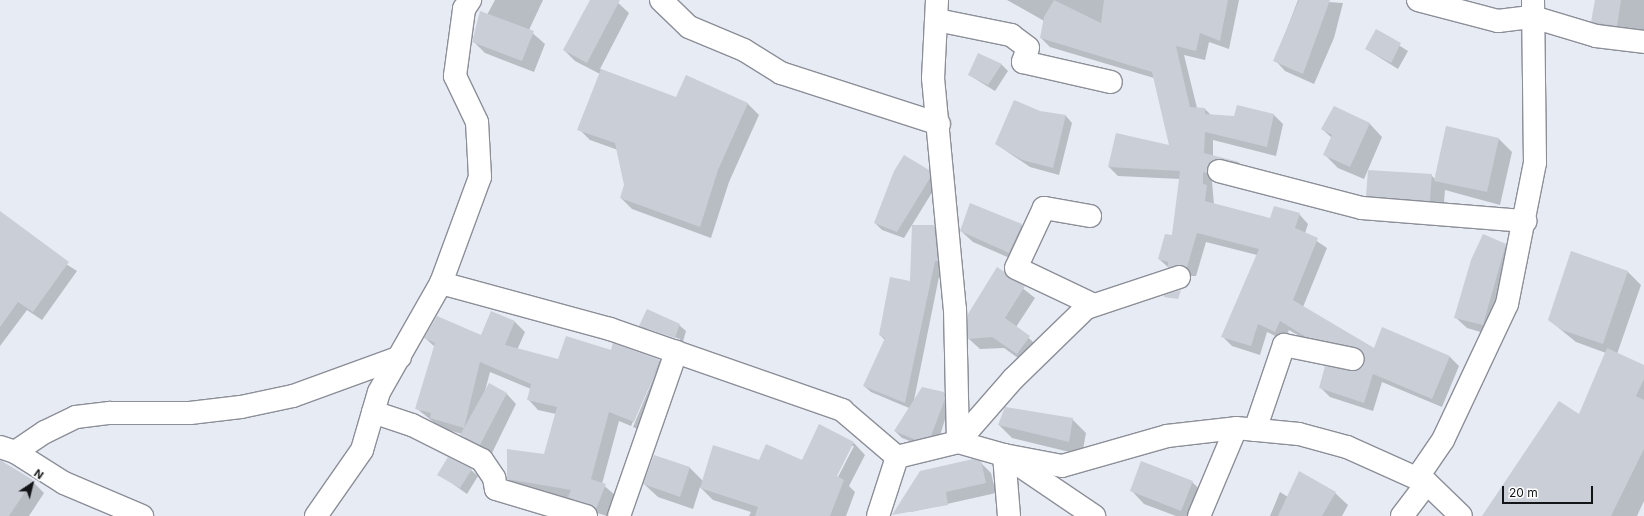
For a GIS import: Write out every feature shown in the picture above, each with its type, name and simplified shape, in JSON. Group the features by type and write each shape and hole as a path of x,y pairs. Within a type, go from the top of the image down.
{"street":[{"path":"316,516 362,450 379,392 441,283 480,177 477,122 455,76 464,10 470,0"},
{"path":"661,0 689,27 744,50 781,73 939,124"},
{"path":"1420,0 1498,21 1533,8 1596,36 1644,42"},
{"path":"1402,516 1442,440 1507,304 1525,221 1535,164 1533,8"},
{"path":"958,442 955,309 939,124 933,78 937,10 1011,35 1028,48 1023,62 1111,82"},
{"path":"1218,171 1362,208 1525,221"},
{"path":"1090,216 1044,208 1016,268 1094,305"},
{"path":"958,442 1013,379 1086,308 1179,277"},
{"path":"441,283 610,330 842,410 897,457"},
{"path":"1199,516 1246,429 1284,345 1353,359"},
{"path":"619,516 676,352"},
{"path":"8,450 76,417 110,413 190,413 242,407 293,396 400,357"},
{"path":"373,412 412,425 482,460 494,478 496,489 586,516"},
{"path":"897,457 958,442 1004,455 1062,466 1167,436 1246,429 1299,434 1347,447 1422,480 1462,516"},
{"path":"8,450 64,483 142,516"},
{"path":"1004,455 1008,516"},
{"path":"1004,455 1094,516"},
{"path":"878,516 897,457"}],"building":[{"path":"590,0 620,0 587,63 563,50"},
{"path":"1054,0 1101,23 1104,0 1228,0 1220,41 1200,33 1196,51 1176,46 1190,107 1205,108 1205,114 1234,116 1237,105 1274,114 1267,147 1205,132 1204,153 1239,162 1216,159 1210,163 1207,173 1203,172 1203,184 1207,185 1205,201 1270,218 1274,206 1300,213 1295,228 1318,238 1293,300 1374,348 1382,327 1450,356 1432,399 1373,374 1364,403 1319,388 1325,366 1357,371 1363,367 1365,355 1355,347 1306,337 1280,321 1275,332 1258,324 1251,346 1221,337 1259,249 1197,233 1187,267 1168,268 1168,262 1158,259 1165,234 1172,235 1180,171 1108,167 1116,133 1169,145 1152,72 1040,38 1044,17"},
{"path":"1299,0 1330,0 1303,74 1273,61"},
{"path":"1595,0 1621,0 1617,26 1591,22"},
{"path":"480,11 534,31 522,61 472,42"},
{"path":"1376,29 1401,43 1391,63 1365,49"},
{"path":"978,53 1002,64 988,85 968,75"},
{"path":"601,69 676,97 686,75 748,103 718,170 700,227 620,198 624,185 615,143 577,130"},
{"path":"1014,100 1040,111 1066,115 1053,168 1022,160 995,144"},
{"path":"1334,106 1370,123 1350,167 1323,155 1332,135 1321,129"},
{"path":"1446,126 1499,138 1487,192 1434,181"},
{"path":"904,155 929,170 930,178 897,232 874,223 894,171"},
{"path":"1368,170 1432,174 1430,201 1366,196"},
{"path":"970,203 1022,224 1009,253 960,231"},
{"path":"0,211 69,262 33,312 18,302 0,327"},
{"path":"912,225 934,225 938,261 935,261 905,403 863,386 885,338 879,335 890,277 910,281"},
{"path":"1483,234 1506,244 1483,325 1454,318 1471,260"},
{"path":"1571,251 1628,271 1603,344 1562,330 1548,320"},
{"path":"997,267 1025,286 1005,318 1030,336 1017,354 992,337 968,339 968,314"},
{"path":"1181,290 1178,299 1164,297 1164,295"},
{"path":"647,309 680,324 675,338 639,326"},
{"path":"491,311 515,321 505,345 558,359 566,336 611,350 613,343 660,360 634,422 609,412 591,479 606,484 596,509 568,497 571,490 507,479 507,449 544,454 557,407 527,400 531,384 480,362 464,428 430,418 431,413 415,409 435,343 424,338 437,316 481,335"},
{"path":"1607,348 1644,365 1644,379 1636,396 1644,400 1644,449 1611,516 1482,516 1559,401 1579,414"},
{"path":"489,383 507,393 480,445 460,435"},
{"path":"922,387 944,392 945,399 931,436 916,440 894,431"},
{"path":"1005,407 1073,418 1069,442 998,425"},
{"path":"819,424 854,442 837,476 844,480 830,516 755,516 758,507 700,488 713,445 759,460 766,444 802,460"},
{"path":"654,455 690,467 680,497 643,484"},
{"path":"448,457 472,469 460,488 437,475"},
{"path":"973,459 981,461 986,483 946,492 948,505 892,515 920,471"},
{"path":"0,460 33,480 9,516 0,516"},
{"path":"1141,461 1193,481 1181,511 1130,491"},
{"path":"1299,471 1336,492 1322,516 1278,516"}]}
